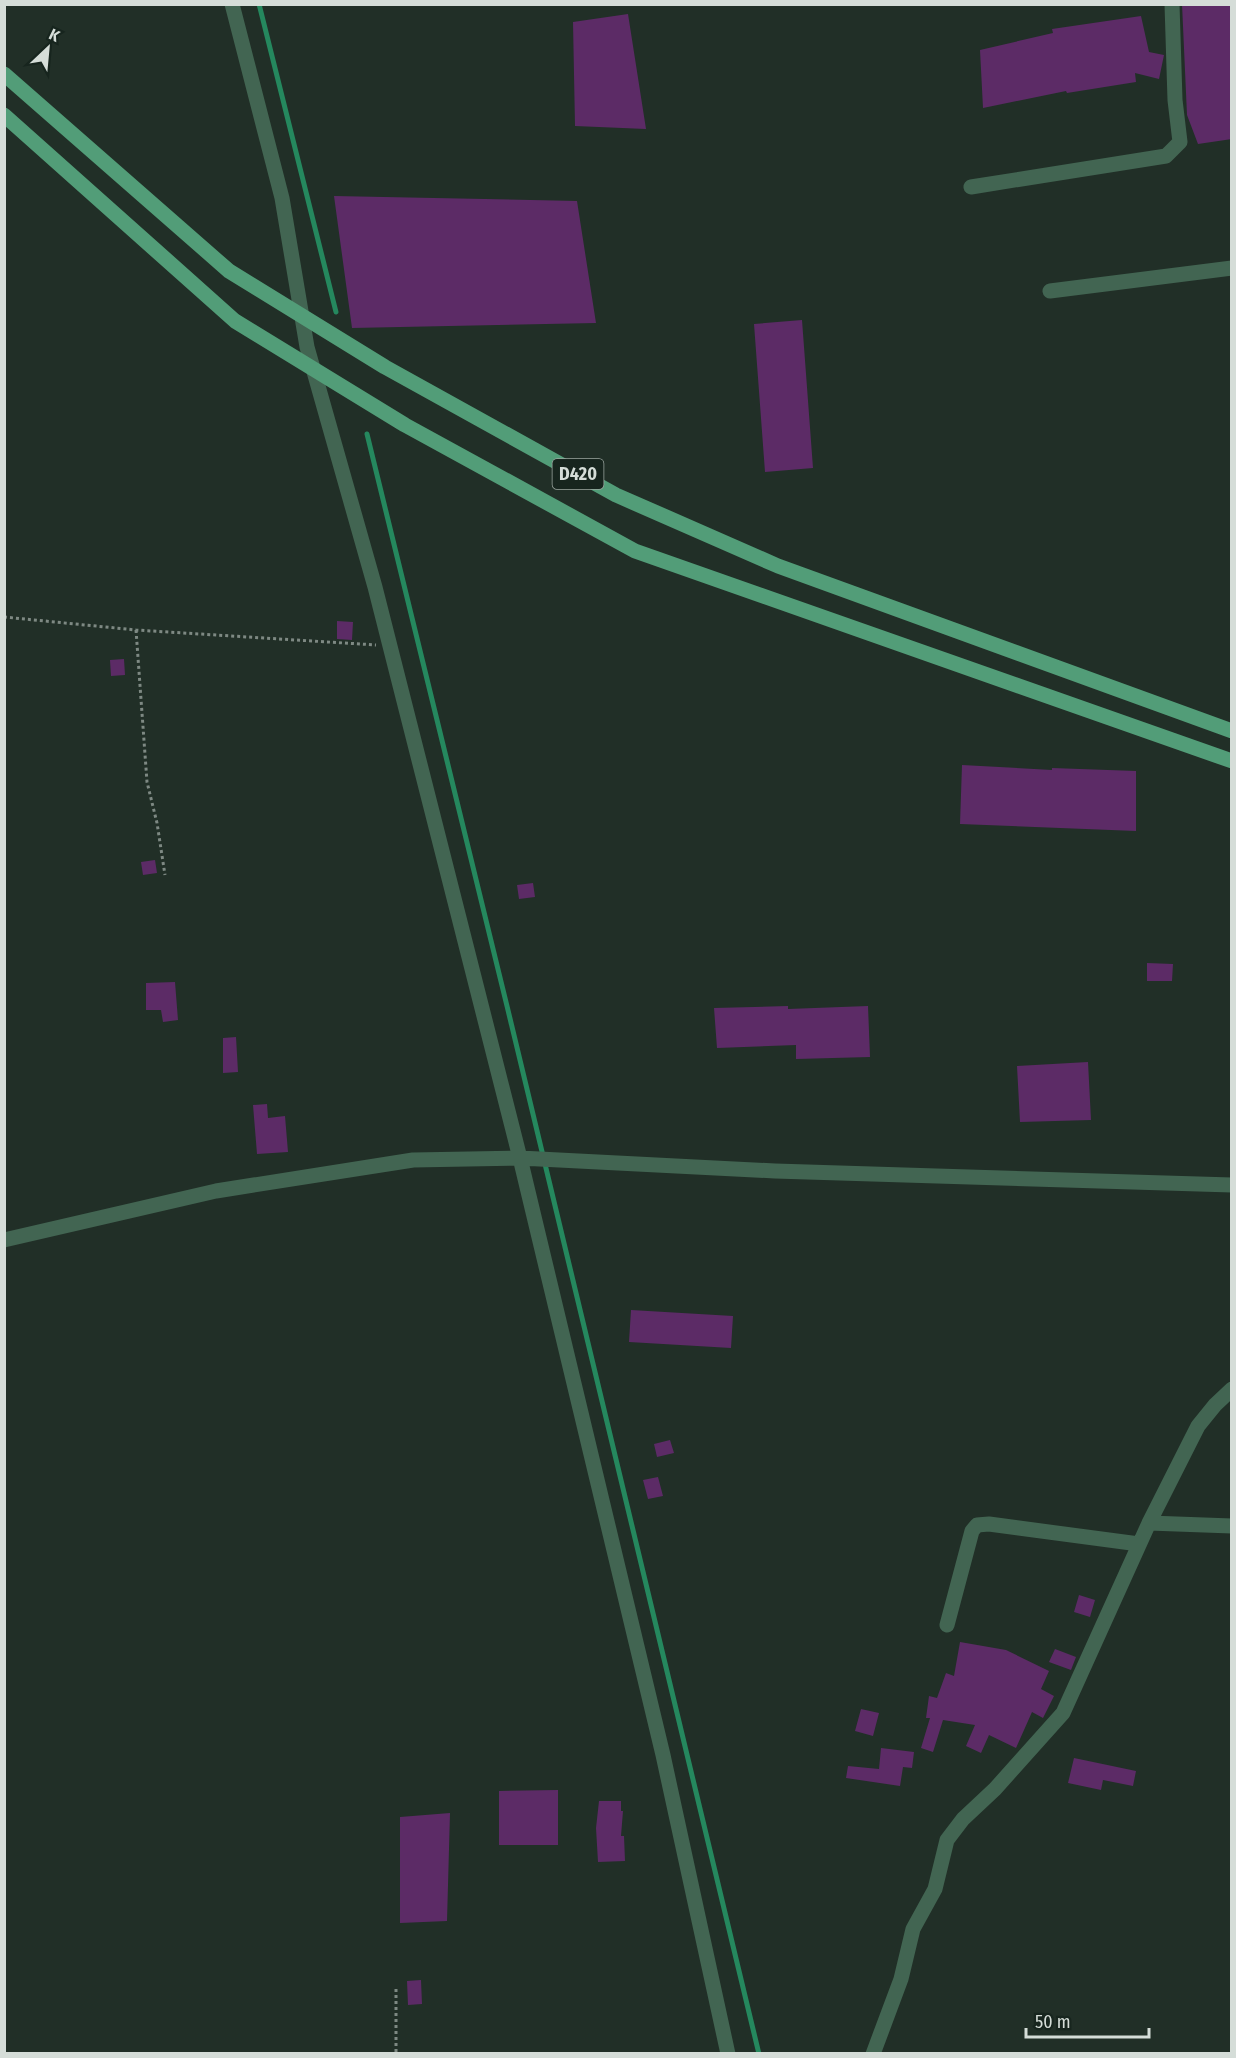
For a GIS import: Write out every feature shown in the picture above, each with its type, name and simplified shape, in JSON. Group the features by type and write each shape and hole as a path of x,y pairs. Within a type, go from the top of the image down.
{"main road":[{"name":"D420","path":"4,74 230,272 385,367 616,495 778,566 1232,731"},
{"name":"D420","path":"4,115 235,321 405,426 636,551 1232,761"}],"street":[{"path":"232,4 282,198 313,369 390,646 520,1158 663,1755 728,2054"},
{"path":"972,188 1166,156 1180,142 1175,100 1172,4"},
{"path":"1050,291 1232,268"},
{"path":"4,1240 216,1191 413,1160 520,1158 775,1171 1232,1185"},
{"path":"873,2054 901,1979 913,1929 934,1889 947,1840 963,1819 995,1789 1063,1713 1139,1544 1198,1426 1232,1389"},
{"path":"1149,1523 1232,1526"},
{"path":"947,1625 972,1531 977,1525 989,1524 1139,1544"}],"path":[{"path":"4,617 136,630 390,646"},
{"path":"136,630 147,782 157,823 165,875"},
{"path":"396,1989 396,2054"}],"building":[{"path":"1182,4 1232,4 1232,139 1198,144 1187,115"},
{"path":"628,14 646,129 575,126 573,22"},
{"path":"1141,16 1149,52 1164,55 1159,79 1135,73 1136,82 1067,93 1066,91 983,108 980,50 1053,33 1052,29"},
{"path":"334,196 577,201 596,323 352,328"},
{"path":"802,320 813,468 765,472 754,324"},
{"path":"337,621 353,622 352,640 337,639"},
{"path":"124,659 125,675 111,676 110,660"},
{"path":"962,765 1052,770 1052,768 1136,771 1136,831 960,824"},
{"path":"155,860 157,873 143,875 141,862"},
{"path":"533,883 535,897 519,899 517,885"},
{"path":"1147,963 1173,964 1172,981 1147,981"},
{"path":"175,982 178,1020 163,1022 161,1010 146,1010 146,983"},
{"path":"788,1006 788,1009 868,1006 870,1057 796,1059 796,1045 717,1048 714,1008"},
{"path":"236,1037 238,1072 223,1073 223,1038"},
{"path":"1088,1062 1091,1120 1020,1122 1017,1066"},
{"path":"267,1104 268,1118 285,1116 288,1152 257,1154 253,1105"},
{"path":"631,1310 733,1316 731,1348 629,1342"},
{"path":"670,1440 674,1453 657,1457 654,1444"},
{"path":"658,1477 663,1496 648,1499 643,1480"},
{"path":"1079,1595 1095,1600 1090,1617 1074,1612"},
{"path":"960,1642 1006,1650 1049,1671 1041,1689 1054,1696 1043,1718 1032,1712 1016,1748 989,1735 981,1753 966,1746 975,1725 943,1720 933,1752 921,1748 930,1718 926,1718 929,1696 937,1698 946,1673 954,1676"},
{"path":"1055,1649 1076,1657 1071,1670 1049,1662"},
{"path":"861,1709 879,1713 873,1736 855,1731"},
{"path":"881,1748 914,1752 912,1768 903,1767 900,1786 846,1778 848,1766 879,1769"},
{"path":"1074,1758 1136,1771 1133,1786 1103,1780 1101,1790 1068,1783"},
{"path":"558,1790 558,1845 499,1845 499,1791"},
{"path":"599,1801 621,1801 621,1811 623,1811 621,1836 624,1836 625,1861 598,1862 596,1828"},
{"path":"450,1813 447,1921 400,1923 400,1817"},
{"path":"421,1980 422,2004 408,2005 407,1981"}],"waterway":[{"path":"259,4 336,312"},
{"path":"367,434 759,2054"}]}
